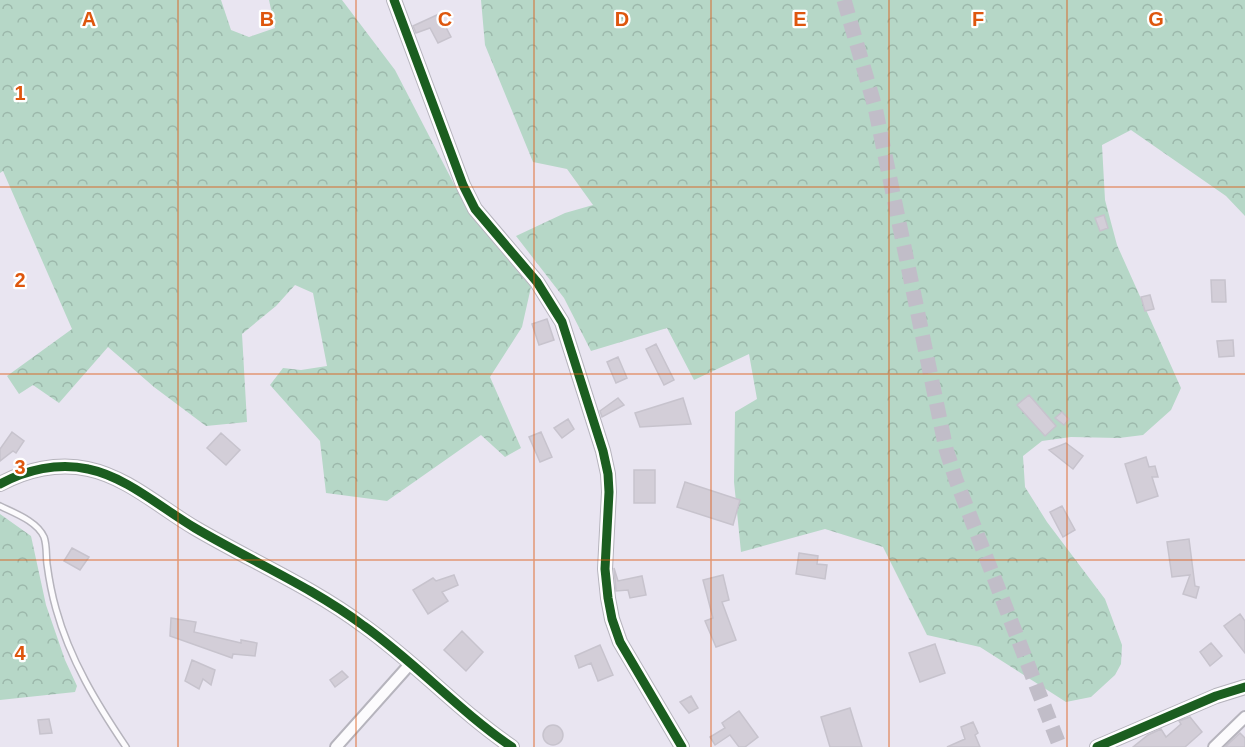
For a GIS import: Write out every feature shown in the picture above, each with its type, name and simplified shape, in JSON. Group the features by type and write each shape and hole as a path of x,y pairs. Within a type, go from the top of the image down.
{"street":[{"path":"394,0 463,185 475,209 537,282 562,322 603,451 608,474 605,569 612,620 620,642 682,747"},
{"path":"0,484 34,470 53,468 87,468 125,483 230,549 338,608 364,625 512,747"},
{"path":"336,747 411,663"},
{"path":"1097,747 1216,696 1245,687"},
{"path":"1214,747 1245,717"}],"lane":[{"path":"0,506 38,528 45,538 56,610 74,658 89,691 126,747"}],"green space":[{"path":"0,0 221,0 231,30 249,37 275,28 269,0 342,0 395,70 470,215 531,287 522,327 490,377 521,448 505,457 481,435 387,501 326,493 320,441 270,385 283,368 301,370 327,366 313,293 295,285 276,306 242,334 247,422 206,426 154,387 108,347 59,403 33,385 19,394 7,376 72,329 3,171 0,173"},
{"path":"481,0 1245,0 1245,216 1226,196 1131,130 1102,145 1105,200 1117,245 1181,388 1171,410 1143,435 1119,438 1071,437 1042,441 1023,456 1025,487 1047,522 1105,599 1122,645 1121,664 1115,675 1091,697 1066,702 980,647 927,635 883,547 825,529 741,552 734,482 735,412 757,399 749,354 694,380 667,328 591,351 564,298 516,236 565,213 593,205 567,169 533,162 485,45"},
{"path":"0,514 31,536 46,605 65,660 77,686 75,692 0,700"}],"building":[{"path":"439,14 451,37 438,43 430,28 416,33 413,26"},
{"path":"1104,215 1108,228 1100,231 1095,218"},
{"path":"1211,280 1225,280 1226,302 1212,302"},
{"path":"1150,295 1154,309 1145,311 1141,297"},
{"path":"547,319 554,340 539,345 532,324"},
{"path":"1233,340 1234,356 1219,357 1217,341"},
{"path":"656,344 674,380 664,385 646,349"},
{"path":"618,357 627,378 616,383 607,362"},
{"path":"1029,395 1056,426 1045,436 1017,405"},
{"path":"618,398 624,405 602,417 600,411"},
{"path":"683,398 691,424 640,427 635,413"},
{"path":"1062,412 1069,419 1064,425 1055,418"},
{"path":"568,419 574,429 562,438 554,428"},
{"path":"12,432 24,441 16,453 13,451 0,461 0,449"},
{"path":"541,432 552,457 540,462 529,437"},
{"path":"221,433 240,450 226,465 207,448"},
{"path":"1066,443 1083,456 1073,469 1049,450"},
{"path":"1146,457 1149,467 1155,466 1158,477 1152,477 1158,496 1137,503 1125,464"},
{"path":"634,470 655,470 655,503 634,503"},
{"path":"685,482 740,500 733,525 677,507"},
{"path":"1062,506 1075,530 1063,537 1050,512"},
{"path":"1189,539 1195,586 1199,587 1196,598 1183,594 1190,575 1172,577 1167,542"},
{"path":"72,548 89,557 80,570 64,561"},
{"path":"799,553 818,556 817,564 827,565 825,579 796,574"},
{"path":"614,568 618,581 642,576 646,595 630,598 628,590 616,591"},
{"path":"454,575 458,585 442,592 448,601 428,614 413,590 433,578 436,581"},
{"path":"723,575 729,600 722,602 736,640 716,647 705,621 713,618 703,580"},
{"path":"1240,614 1245,621 1245,653 1224,626"},
{"path":"171,618 196,622 194,632 241,643 241,640 257,643 255,656 233,654 232,658 170,636"},
{"path":"462,631 483,652 466,671 444,650"},
{"path":"1211,643 1222,656 1210,666 1200,652"},
{"path":"935,644 945,673 920,682 909,653"},
{"path":"600,645 613,675 598,681 591,663 579,668 575,656"},
{"path":"192,660 215,670 211,685 203,679 199,689 185,681"},
{"path":"342,671 348,677 335,687 330,680"},
{"path":"691,696 698,708 689,713 680,702"},
{"path":"850,708 862,747 830,747 821,717"},
{"path":"739,711 758,737 745,747 739,747 730,735 715,745 710,737 725,728 722,723"},
{"path":"1190,717 1202,732 1185,747 1133,747 1148,735 1161,729 1166,737 1181,724 1179,721"},
{"path":"49,719 52,733 40,734 38,720"},
{"path":"973,722 978,733 975,735 980,747 947,747 965,739 961,727"},
{"path":"549,725 557,725 563,731 563,739 557,745 549,745 543,739 543,731"},
{"path":"1240,733 1245,738 1245,747 1225,747"}],"tunnel":[{"path":"844,0 875,107 946,449 1060,747"}],"cycle path":[{"path":"394,0 463,185 475,209 537,282 562,322 603,451 608,474 605,569 612,619 620,642 682,747"},
{"path":"0,484 31,471 65,466 102,473 130,486 195,528 344,612 402,655 474,718 512,747"},
{"path":"1097,747 1216,696 1245,687"}]}
